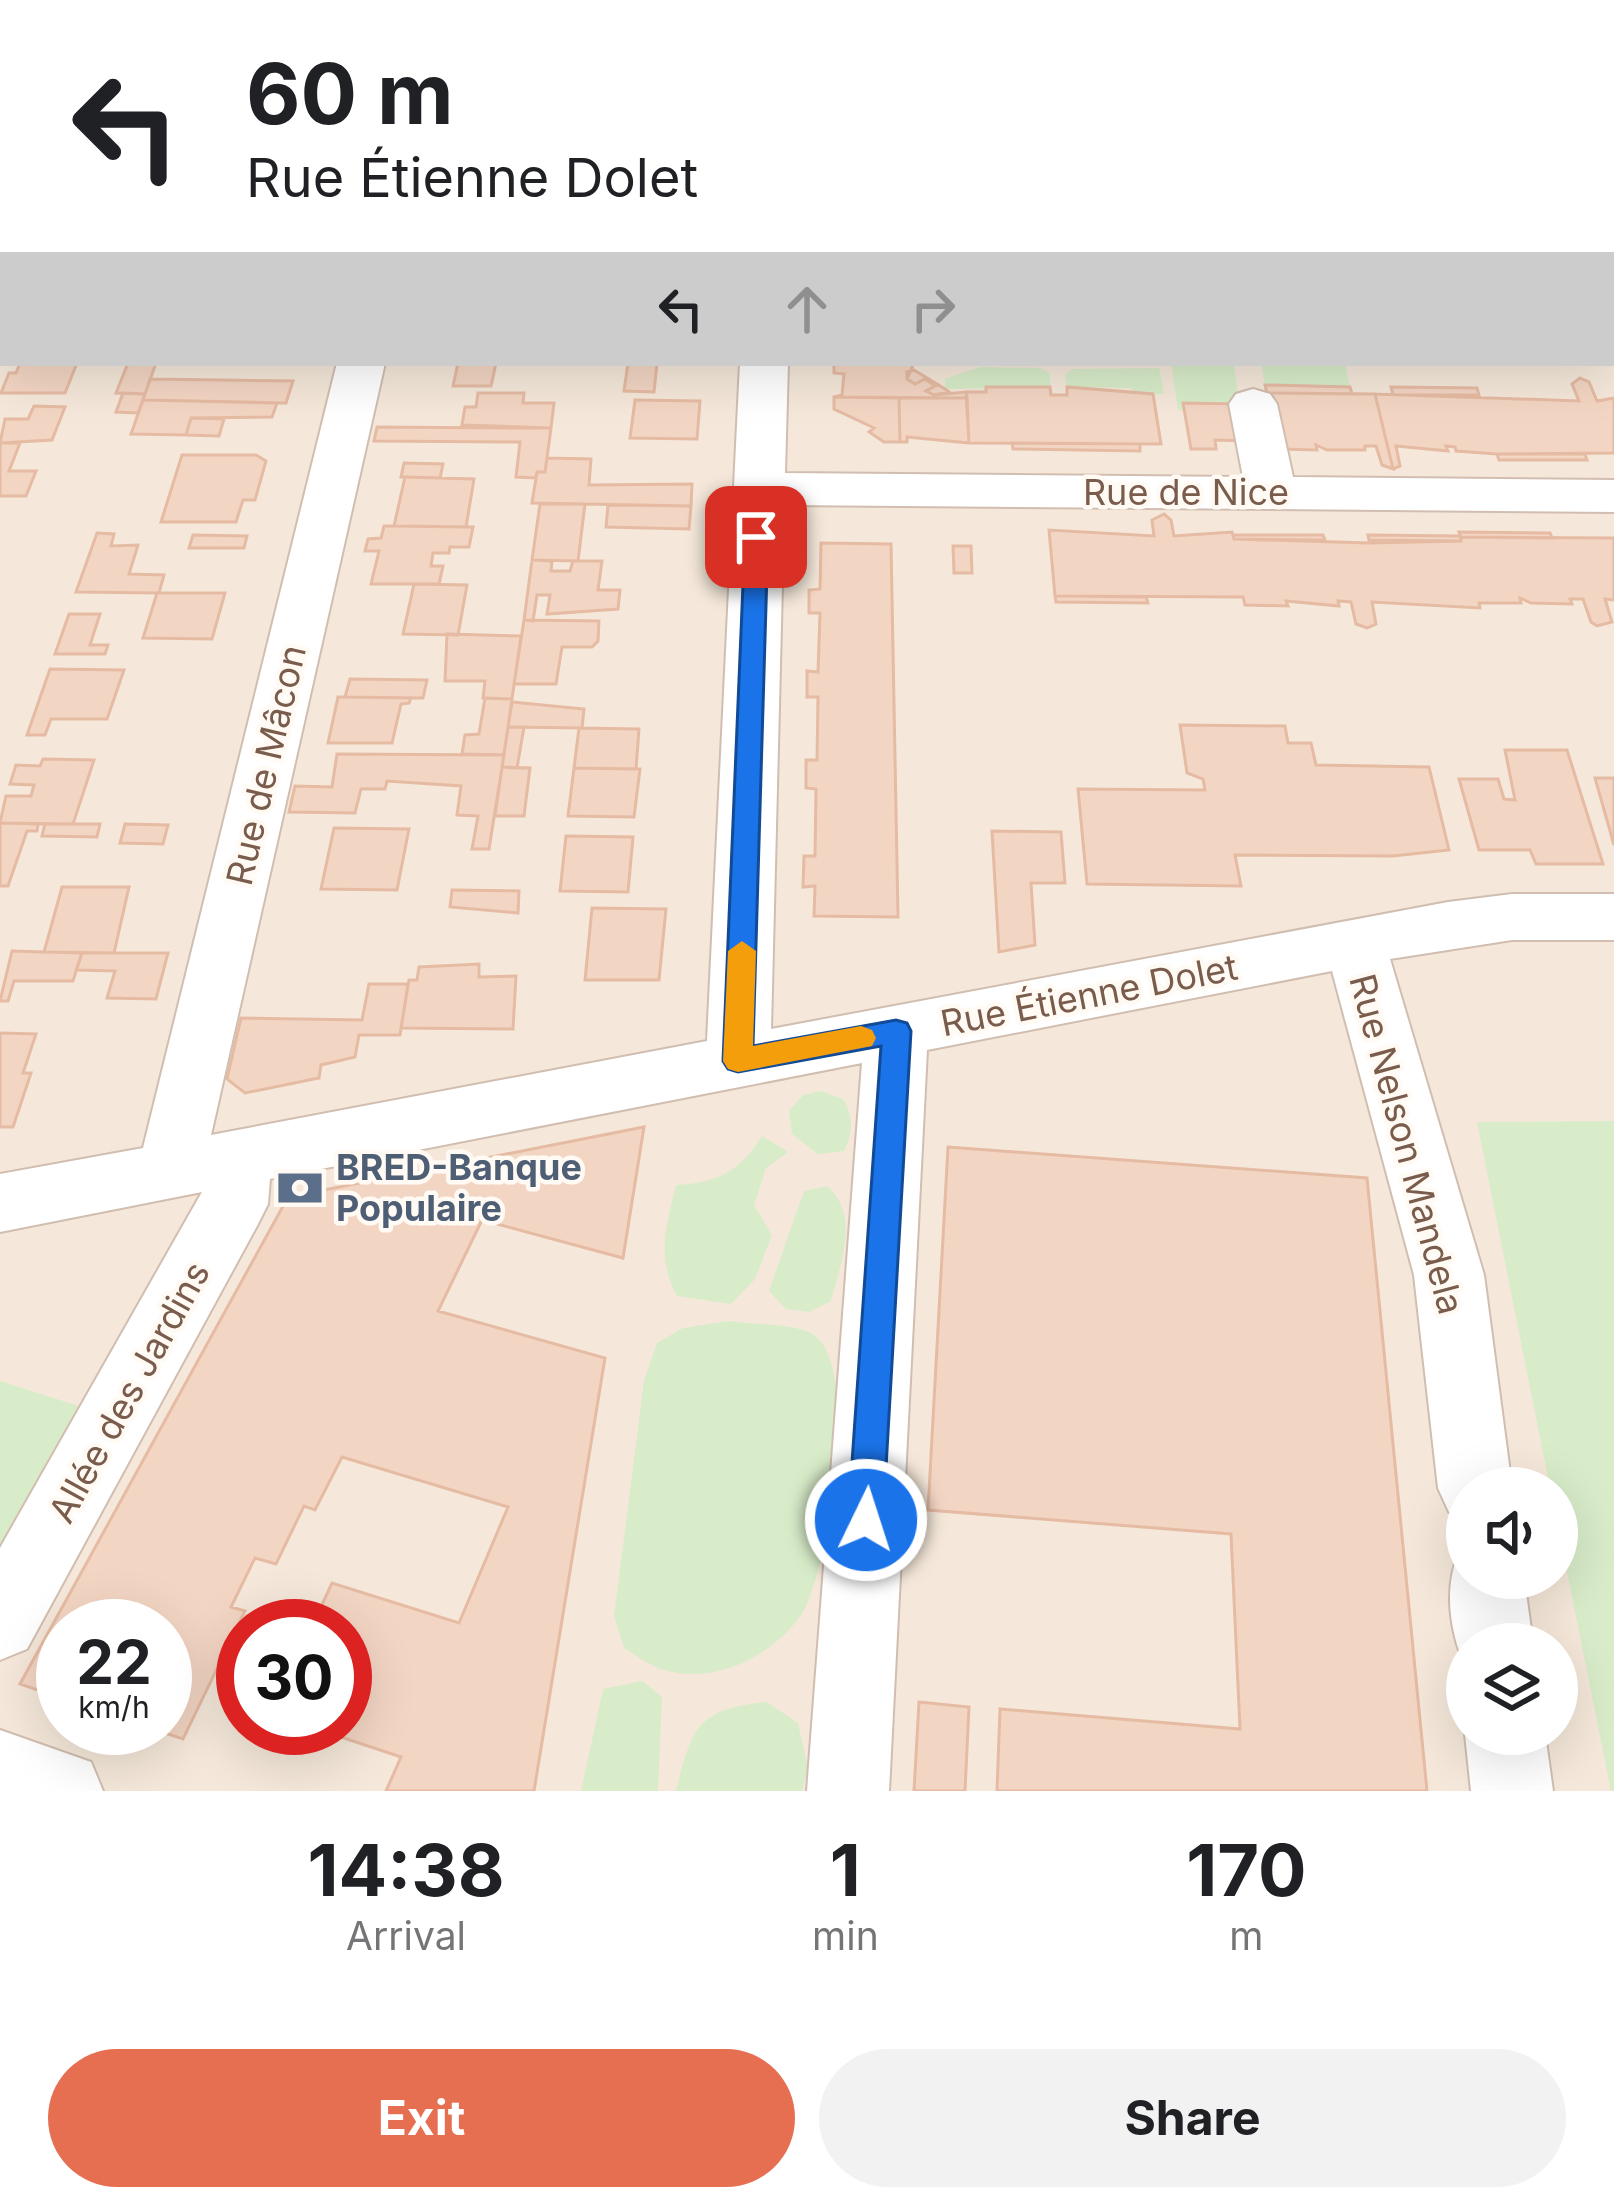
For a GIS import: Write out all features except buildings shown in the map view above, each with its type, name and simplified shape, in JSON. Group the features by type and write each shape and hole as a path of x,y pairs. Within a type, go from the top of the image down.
{"street":[{"name":"Rue de Mâcon","path":"171,1168 360,366"},
{"path":"738,1061 764,366"},
{"path":"1253,404 1271,493"},
{"name":"Rue de Nice","path":"758,489 1142,473 1271,493 1614,496"},
{"name":"Rue Étienne Dolet","path":"0,1203 1355,943 1512,917 1614,917"},
{"name":"Rue Nelson Mandela","path":"1355,943 1449,1275 1472,1467"},
{"path":"848,1791 896,1031"},
{"name":"Allée des Jardins","path":"0,1622 234,1204 239,1157"},
{"path":"1508,1755 1512,1791"},
{"path":"0,1770 62,1791"}],"shaded area":[{"path":"0,366 1614,366 1614,1791 0,1791"}],"green space":[{"path":"1171,366 1234,366 1239,404 1184,403 1185,411 1178,410"},
{"path":"1262,366 1346,366 1350,387 1265,385"},
{"path":"980,367 1040,368 1050,373 1050,387 945,389 945,379"},
{"path":"1159,368 1164,394 1133,393 1131,388 1067,387 1065,375 1072,369"},
{"path":"821,1091 843,1099 849,1112 851,1131 844,1151 818,1154 792,1134 789,1111 803,1095"},
{"path":"1614,1121 1614,1791 1572,1599 1578,1599 1578,1467 1546,1467 1477,1122"},
{"path":"762,1136 788,1152 766,1168 754,1205 772,1235 755,1279 731,1304 677,1296 665,1255 676,1185 726,1173"},
{"path":"827,1186 837,1198 846,1226 831,1301 809,1312 786,1309 769,1291 804,1191"},
{"path":"729,1321 802,1330 827,1351 835,1382 836,1469 821,1558 801,1615 775,1643 741,1664 684,1674 649,1664 624,1648 614,1616 644,1381 657,1343 683,1328"},
{"path":"0,1381 85,1408 0,1552"},
{"path":"642,1681 662,1697 658,1791 581,1791 603,1689"},
{"path":"767,1702 798,1723 808,1768 802,1791 676,1791 687,1751 701,1725 725,1710"}],"slow traffic":[{"path":"742,951 738,1061 861,1038"}],"place":[{"name":"BRED-Banque Populaire","path":"300,1188"}],"route":[{"path":"756,537 738,1061 896,1031 866,1520"}]}
